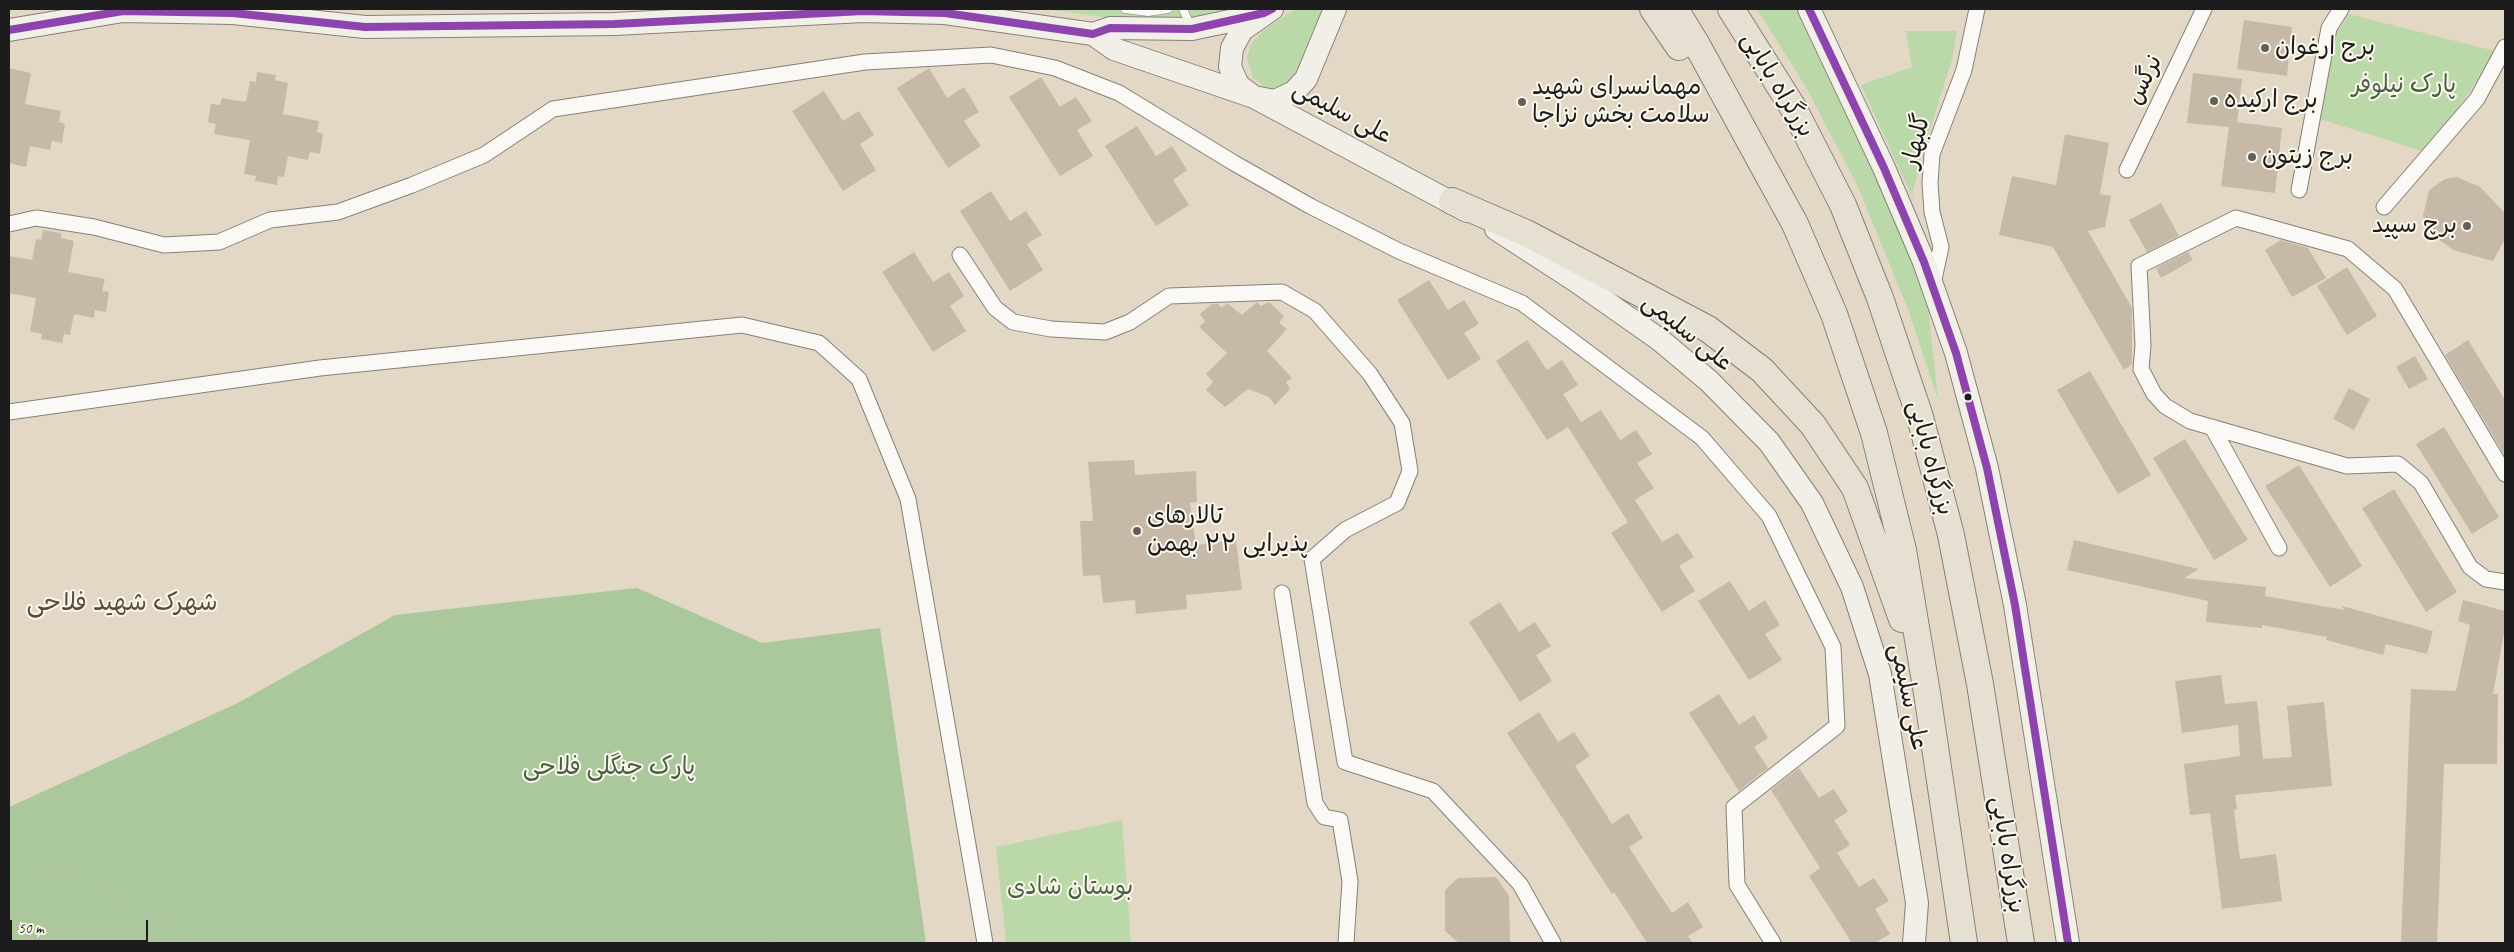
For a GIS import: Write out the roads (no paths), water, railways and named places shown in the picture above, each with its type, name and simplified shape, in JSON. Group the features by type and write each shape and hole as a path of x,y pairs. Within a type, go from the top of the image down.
{"highway":[{"name":"بزرگراه بابایی","path":"1653,9 1753,145"},
{"name":"بزرگراه بابایی","path":"1675,9 1753,145 1795,224 1834,314 1874,433 1903,550 1927,693 1964,943"},
{"name":"بزرگراه بابایی","path":"1731,9 1794,109 1843,205 1880,298 1920,417 1951,536 1980,684 2021,943"},
{"path":"1452,201 1526,233 1708,329 1762,370 1813,424 1855,488 1927,693"}],"main road":[{"path":"1268,11 1242,30 1232,48 1230,68 1238,85 1254,97 1276,101 1294,92 1306,79 1335,9"},
{"path":"1809,9 1884,168 1932,286 1956,353 1987,468 2015,605 2068,943"},
{"path":"9,30 123,12 234,11 365,27 615,24 863,10 945,13 1093,34 1110,28 1192,29 1268,11"},
{"name":"علی سلیمی","path":"1093,34 1114,49 1254,97 1452,201 1576,281 1660,340 1709,381 1769,442 1812,503 1852,588 1880,674 1918,903 1914,943"}],"street":[{"name":"گلبهار","path":"1932,286 1941,247 1932,212 1930,183 1932,154 1964,70 1977,9"},
{"name":"نرگس","path":"2127,170 2204,9"},
{"path":"2299,190 2329,28 2341,9"},
{"path":"2384,207 2477,99 2505,46"},
{"path":"9,224 36,218 94,227 164,245 219,242 270,220 338,212 412,184 484,154 553,110 865,62 991,55 1055,68 1119,93 1234,163 1310,206 1398,251 1522,303 1702,438 1769,516 1833,648 1837,726 1734,807 1736,885 1773,943"},
{"path":"2505,474 2395,289 2348,249 2236,218 2139,266 2143,345 2141,369 2154,394 2165,406 2190,421 2347,466 2398,464 2421,483 2470,567 2486,579 2505,582"},
{"path":"960,255 996,308 1013,322 1051,329 1105,332 1130,322 1169,296 1282,292 1315,311 1358,360 1370,374 1402,423 1410,471 1397,503 1345,530 1312,559 1345,762 1433,791 1520,884 1553,943"},
{"path":"9,412 320,368 742,325 819,343 860,379 908,499 985,943"},
{"path":"2212,427 2279,548"},
{"path":"1282,593 1315,804 1324,816 1340,820 1350,881 1346,943"}],"lane":[{"path":"1125,9 1148,12 1168,9"},
{"path":"1183,9 1192,29"}],"place":[{"name":"برج ارغوان","path":"2265,48"},
{"name":"برج ارکیده","path":"2214,101"},
{"name":"مهمانسرای شهید سلامت بخش نزاجا","path":"1522,102"},
{"name":"برج زیتون","path":"2252,157"},
{"name":"برچ سپید","path":"2467,226"},
{"name":"تالارهای پذیرایی ۲۲ بهمن","path":"1137,531"}],"district":[{"name":"شهرک شهید فلاحی","path":"122,603"}],"park label":[{"name":"پارک نیلوفر","path":"2404,86"},
{"name":"پارک جنگلی فلاحی","path":"609,768"},
{"name":"بوستان شادی","path":"1070,888"}]}
